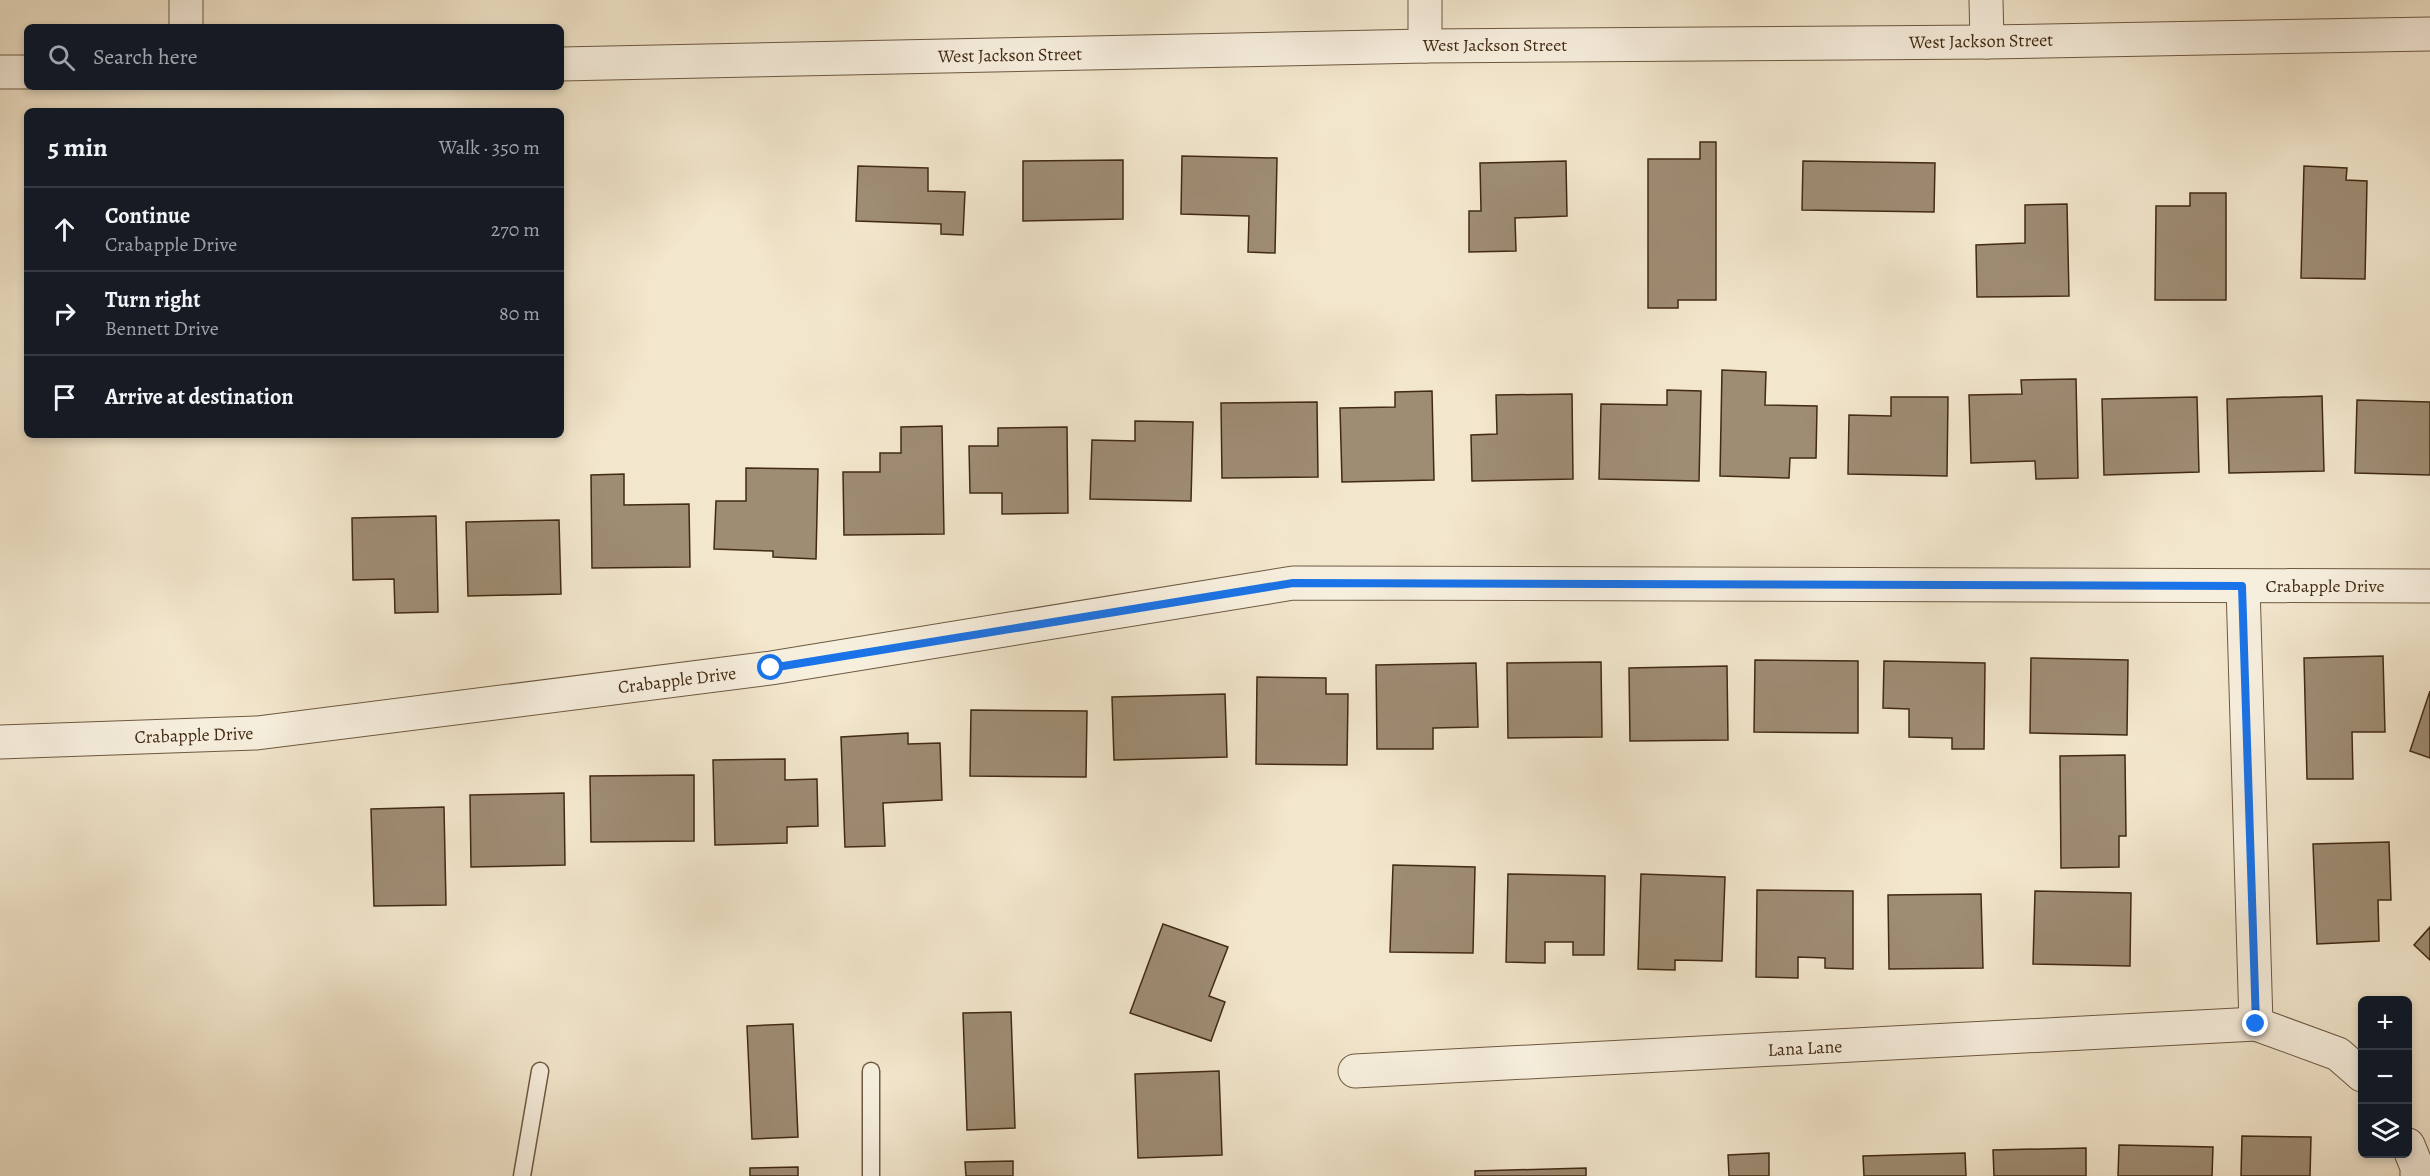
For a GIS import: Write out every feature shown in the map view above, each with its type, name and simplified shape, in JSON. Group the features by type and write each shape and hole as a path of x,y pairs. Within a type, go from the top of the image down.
{"street":[{"path":"186,0 186,24"},
{"path":"1425,0 1425,46"},
{"path":"1986,0 1987,42"},
{"name":"West Jackson Street","path":"564,64 1425,46 1987,42 2430,34"},
{"path":"0,72 24,72"},
{"name":"Crabapple Drive","path":"0,742 257,734 771,668 1293,583 2430,586"},
{"path":"2242,586 2256,1024 2338,1054 2358,1072"},
{"name":"Lana Lane","path":"1355,1071 2256,1024"},
{"path":"2412,1155 2417,1167 2417,1176"}],"lane":[{"path":"522,1176 540,1071"},
{"path":"871,1071 871,1176"}],"building":[{"path":"1700,142 1716,142 1716,300 1678,300 1678,308 1648,308 1648,159 1700,159"},
{"path":"1182,156 1277,158 1275,253 1248,252 1249,216 1181,214"},
{"path":"1123,160 1123,219 1023,221 1023,161"},
{"path":"1566,161 1567,216 1515,218 1516,251 1469,252 1469,211 1481,211 1480,163"},
{"path":"1803,161 1935,163 1934,212 1802,210"},
{"path":"858,166 928,168 928,191 965,192 963,235 941,234 941,224 856,221"},
{"path":"2304,166 2347,168 2346,180 2367,181 2365,279 2301,278"},
{"path":"2190,193 2226,193 2226,300 2155,300 2156,206 2190,206"},
{"path":"2067,204 2069,296 1977,297 1976,245 2025,243 2025,205"},
{"path":"1722,370 1766,372 1765,405 1817,406 1816,458 1790,458 1789,478 1720,476"},
{"path":"2076,379 2078,478 2036,479 2035,461 1971,463 1969,395 2022,394 2021,380"},
{"path":"1667,390 1701,391 1699,481 1599,479 1601,404 1667,405"},
{"path":"1432,391 1434,480 1342,482 1340,408 1395,407 1395,392"},
{"path":"1572,394 1573,479 1472,481 1471,435 1497,434 1496,395"},
{"path":"2322,396 2324,471 2229,473 2227,399"},
{"path":"1891,397 1948,397 1947,476 1848,474 1849,415 1891,416"},
{"path":"2197,397 2199,472 2104,475 2102,399"},
{"path":"2357,400 2430,402 2430,475 2355,473"},
{"path":"1317,402 1318,477 1222,478 1221,403"},
{"path":"1135,421 1193,422 1191,501 1090,499 1092,440 1135,441"},
{"path":"942,426 944,534 844,535 843,472 880,472 880,453 901,453 901,427"},
{"path":"1067,427 1068,513 1002,514 1002,493 970,493 969,446 998,446 998,428"},
{"path":"746,468 818,469 816,559 773,557 773,551 714,549 716,501 746,501"},
{"path":"624,474 624,505 689,504 690,567 592,568 591,475"},
{"path":"436,516 438,612 395,613 394,579 353,580 352,518"},
{"path":"559,520 561,594 468,596 466,522"},
{"path":"2383,656 2385,732 2352,732 2353,779 2307,779 2304,658"},
{"path":"2031,658 2128,660 2127,735 2030,733"},
{"path":"1755,660 1858,661 1858,733 1754,732"},
{"path":"1884,661 1985,663 1984,749 1952,749 1952,738 1909,737 1909,709 1883,708"},
{"path":"1601,662 1602,737 1508,738 1507,663"},
{"path":"1476,663 1478,727 1433,728 1433,749 1377,749 1376,665"},
{"path":"1727,666 1728,740 1630,741 1629,668"},
{"path":"1257,677 1326,678 1326,694 1348,694 1347,765 1256,764"},
{"path":"2430,691 2430,758 2410,751"},
{"path":"1225,694 1227,757 1114,760 1112,697"},
{"path":"971,710 1087,711 1086,777 970,776"},
{"path":"908,733 908,744 940,743 942,800 883,803 885,846 845,847 841,737"},
{"path":"2125,755 2126,836 2119,836 2119,867 2061,868 2060,756"},
{"path":"785,759 785,780 817,779 818,826 787,827 787,843 715,845 713,760"},
{"path":"694,775 694,841 591,842 590,776"},
{"path":"564,793 565,865 471,867 470,795"},
{"path":"444,807 446,905 374,906 371,809"},
{"path":"2389,842 2391,900 2378,900 2379,941 2317,944 2313,844"},
{"path":"1393,865 1475,867 1473,953 1390,952"},
{"path":"1508,874 1605,876 1604,955 1573,955 1573,942 1545,942 1545,963 1506,962"},
{"path":"1641,874 1725,877 1722,961 1675,960 1675,970 1638,969"},
{"path":"1757,890 1853,891 1853,969 1825,968 1825,958 1798,957 1798,978 1756,977"},
{"path":"2035,891 2131,893 2130,966 2033,964"},
{"path":"1981,894 1983,968 1889,969 1888,895"},
{"path":"1163,924 1228,947 1209,996 1225,1002 1211,1041 1130,1013"},
{"path":"2430,927 2430,960 2414,945"},
{"path":"1011,1012 1015,1128 967,1130 963,1013"},
{"path":"793,1024 798,1137 752,1139 747,1026"},
{"path":"1219,1071 1222,1155 1138,1158 1135,1074"},
{"path":"2242,1136 2311,1137 2310,1176 2241,1176"},
{"path":"2119,1145 2213,1147 2212,1176 2118,1176"},
{"path":"2086,1148 2086,1176 1994,1176 1993,1150"},
{"path":"1769,1153 1769,1176 1729,1176 1728,1155"},
{"path":"1965,1153 1966,1176 1864,1176 1863,1156"},
{"path":"1013,1161 1013,1176 966,1176 965,1162"},
{"path":"798,1167 798,1176 750,1176 750,1168"},
{"path":"1586,1168 1586,1176 1475,1176 1475,1171"}],"route":[{"path":"771,668 1293,583 2242,586 2256,1024"}]}
